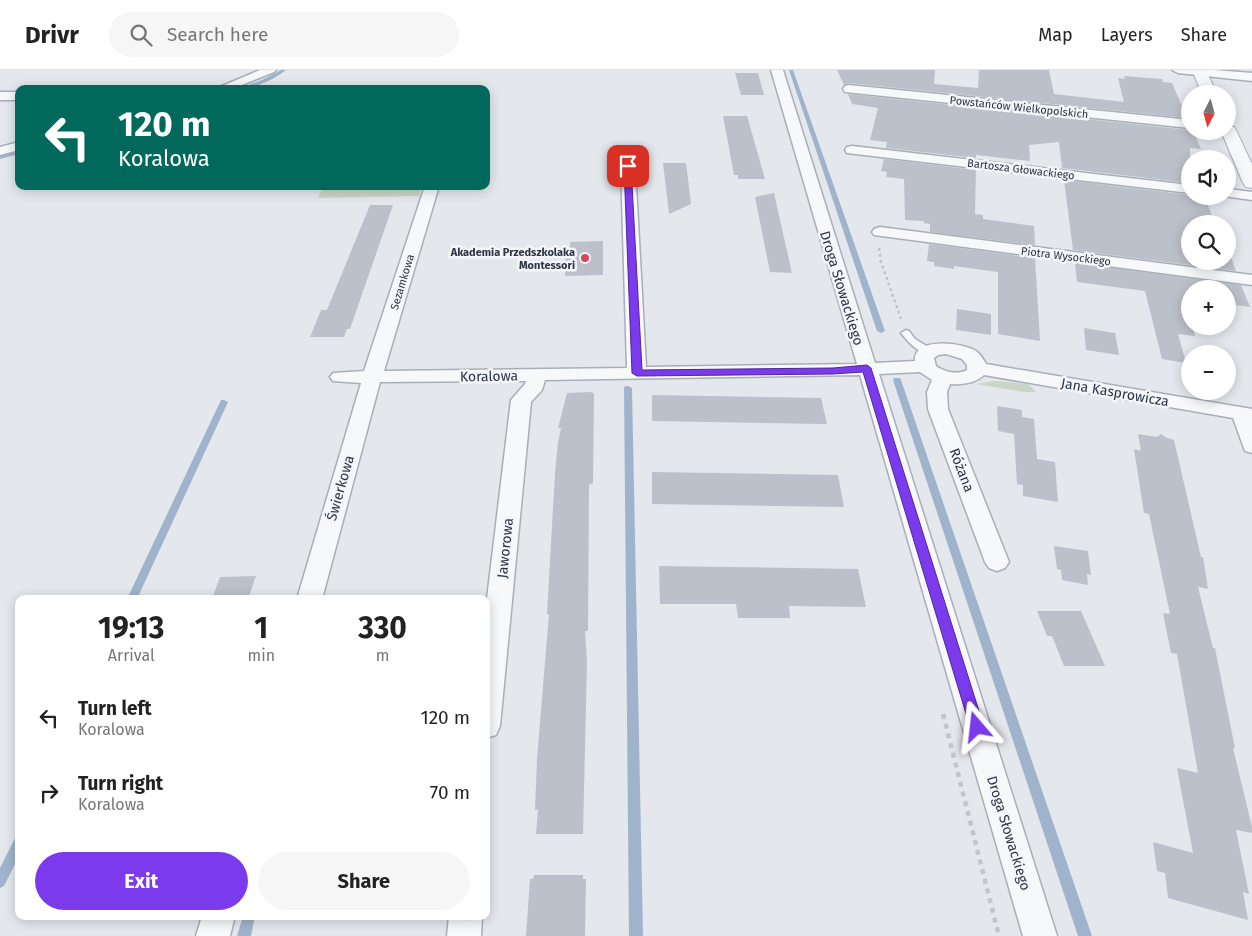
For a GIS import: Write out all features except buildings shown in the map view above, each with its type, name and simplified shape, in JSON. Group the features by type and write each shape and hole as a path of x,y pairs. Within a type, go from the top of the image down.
{"street":[{"path":"231,85 270,70"},
{"name":"Droga Słowackiego","path":"777,70 1040,936"},
{"path":"1178,70 1252,77"},
{"path":"1200,71 1206,85"},
{"name":"Powstańców Wielkopolskich","path":"848,89 1181,123"},
{"path":"0,96 15,96"},
{"path":"1234,140 1246,160 1252,183"},
{"path":"0,152 15,147"},
{"name":"Bartosza Głowackiego","path":"852,150 1181,188"},
{"path":"628,166 637,373"},
{"name":"Sezamkowa","path":"372,377 431,190"},
{"path":"1236,194 1252,196"},
{"name":"Piotra Wysockiego","path":"880,232 1252,280"},
{"path":"867,368 927,359 947,348 962,352 974,360 978,368 976,373 967,378 952,379 930,370 927,359"},
{"name":"Koralowa","path":"340,378 833,371 867,368"},
{"name":"Jana Kasprowicza","path":"978,368 1247,414"},
{"name":"Jaworowa","path":"490,689 521,400 535,386 536,375"},
{"name":"Świerkowa","path":"310,595 372,377"},
{"name":"Różana","path":"944,377 937,392 938,409 997,562"},
{"path":"1247,414 1252,446"},
{"path":"213,936 218,920"},
{"path":"464,936 466,920"}],"lane":[{"path":"906,333 927,359"}],"path":[{"path":"880,232 881,262 906,333"}],"green space":[{"path":"322,190 421,190 419,196 318,198"},
{"path":"994,381 1028,384 1036,392 1024,392 976,384"}],"waterway":[{"path":"252,85 264,81 284,70"},
{"path":"791,70 881,331"},
{"path":"0,157 15,153"},
{"path":"897,380 1085,936"},
{"path":"628,388 636,936"},
{"path":"134,595 224,402"},
{"path":"0,882 15,850"},
{"path":"244,936 248,920"}],"place":[{"name":"Akademia Przedszkolaka Montessori","path":"585,258"}],"route":[{"path":"628,166 637,373 833,371 867,368 977,727"}]}
